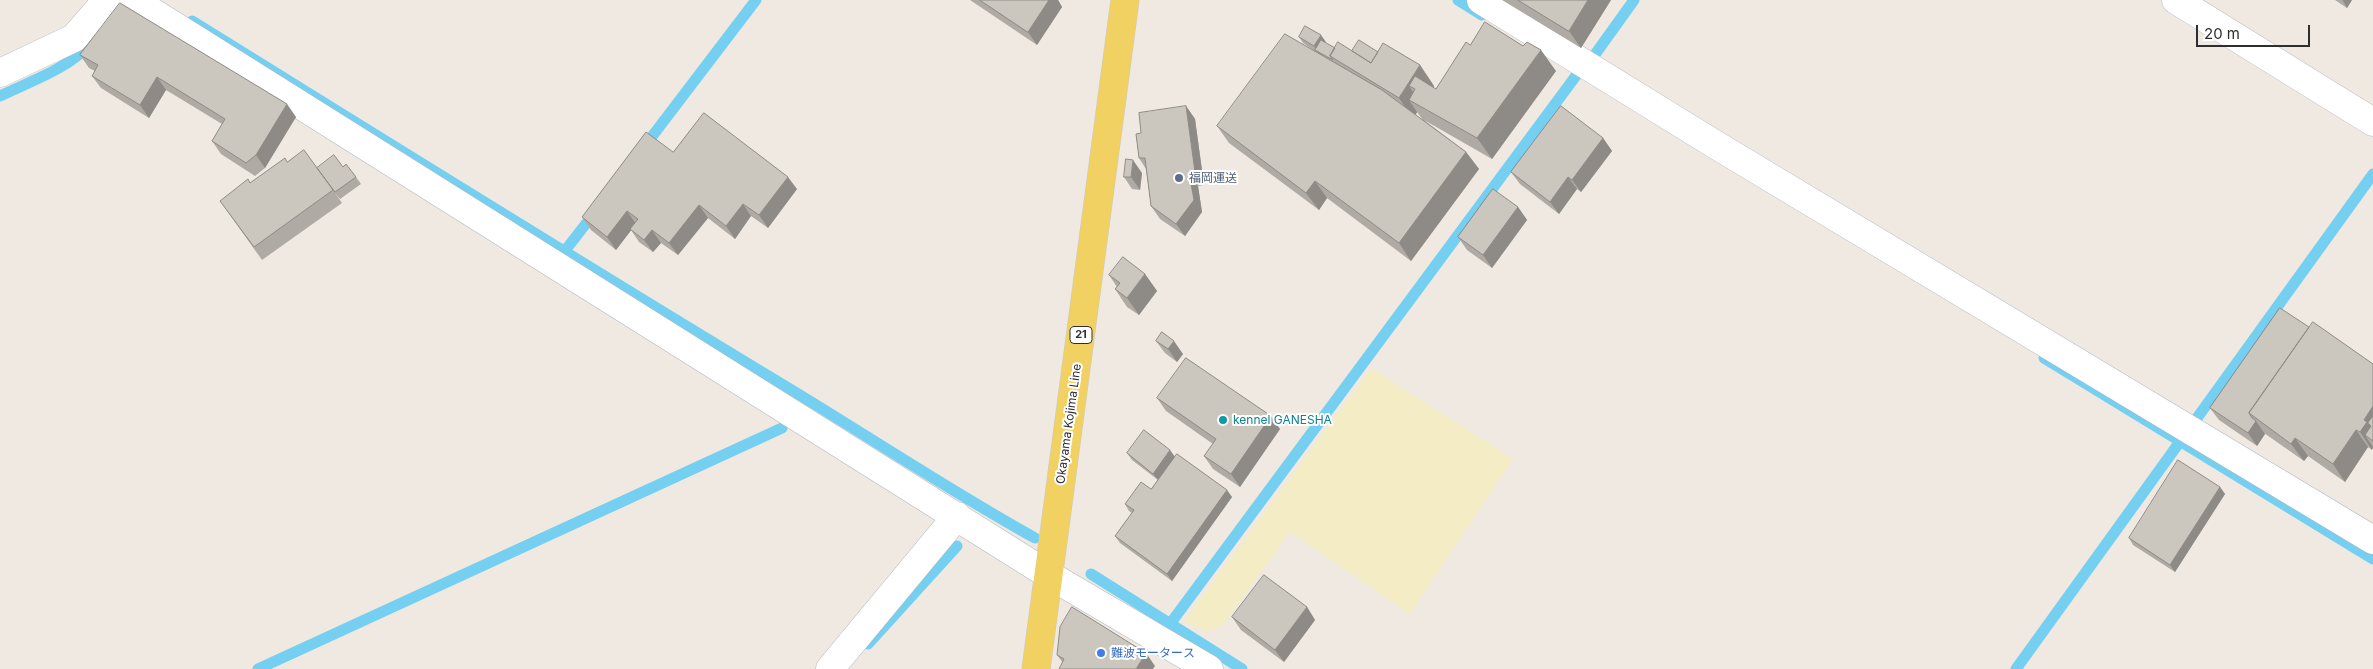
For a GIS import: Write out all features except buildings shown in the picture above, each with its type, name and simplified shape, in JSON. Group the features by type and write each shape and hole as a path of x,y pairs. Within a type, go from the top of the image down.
{"main road":[{"name":"Okayama Kojima Line","path":"1036,669 1125,0"}],"street":[{"path":"0,73 74,38 106,0"},
{"path":"133,0 1049,575 1209,669"},
{"path":"1481,0 1587,66 2373,540"},
{"path":"2176,0 2373,122"},
{"path":"830,669 957,516"}],"sand":[{"path":"1371,368 1513,459 1410,614 1290,532 1222,626 1206,632 1184,621"}],"waterway":[{"path":"644,147 756,0"},
{"path":"1458,0 1482,15"},
{"path":"1586,67 1634,0"},
{"path":"192,21 940,482 1035,538"},
{"path":"0,96 60,67 82,52 91,43"},
{"path":"1170,624 1578,73"},
{"path":"2016,669 2373,174"},
{"path":"564,252 595,212"},
{"path":"2044,358 2373,559"},
{"path":"258,669 782,428"},
{"path":"868,644 957,546"},
{"path":"1091,574 1242,669"}],"place":[{"name":"福岡運送","path":"1179,178"},
{"name":"kennel GANESHA","path":"1223,420"},
{"name":"難波モータース","path":"1101,653"}]}
